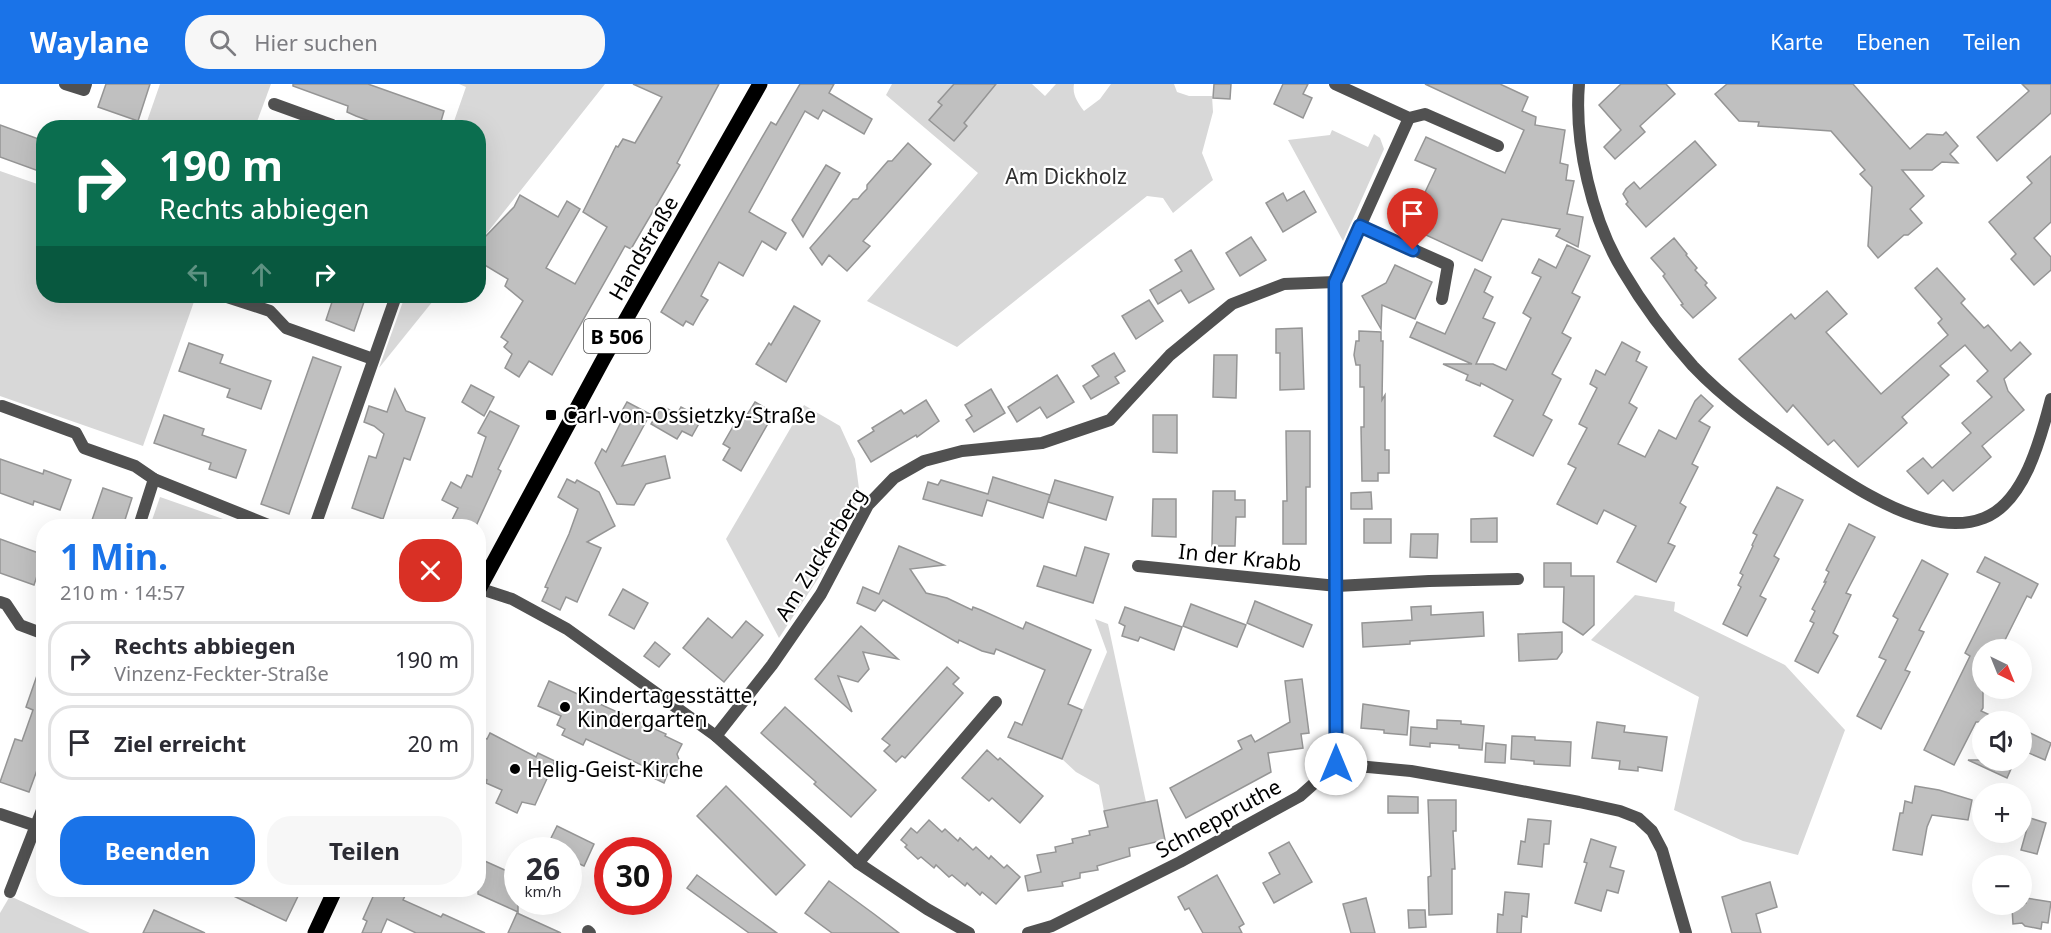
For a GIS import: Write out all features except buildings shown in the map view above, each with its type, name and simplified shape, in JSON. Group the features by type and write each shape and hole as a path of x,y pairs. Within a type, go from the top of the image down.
{"main road":[{"name":"Handstraße","path":"486,576 604,358 760,84"},
{"path":"315,933 332,897"}],"street":[{"path":"65,84 84,90 86,84"},
{"path":"1335,84 1409,118 1425,114 1498,146"},
{"path":"1579,84 1582,154 1601,223 1627,278 1677,348 1727,399 1847,483 1901,511 1926,519 1950,523 1985,517 2002,506 2026,473 2041,435 2051,399"},
{"path":"274,104 314,120"},
{"path":"1409,118 1335,282 1336,764 1411,771 1485,784 1579,802 1638,818 1652,831 1662,850 1686,933"},
{"path":"1360,226 1448,265 1442,299"},
{"name":"Am Zuckerberg","path":"716,736 772,665 815,603 868,505 894,478 924,461 962,451 1042,443 1110,420 1170,355 1232,304 1284,284 1335,282"},
{"path":"245,303 270,311 286,328 374,359"},
{"path":"317,519 394,303"},
{"path":"2,406 76,433 84,448 135,466 154,480 253,519"},
{"path":"141,519 154,480"},
{"name":"In der Krabb","path":"1138,566 1337,586 1518,579"},
{"path":"486,591 512,599 567,629 716,736 858,863 968,933"},
{"path":"0,602 6,604 20,624 36,631"},
{"path":"858,863 996,702"},
{"name":"Schneppruthe","path":"1028,933 1052,926 1218,842 1300,796 1336,764"},
{"path":"0,814 36,826 10,892"}],"green space":[{"path":"160,84 271,84 258,120 147,120"},
{"path":"459,84 605,84 486,234 486,120 454,120 466,87"},
{"name":"Am Dickholz","path":"892,84 1032,84 1045,96 1056,84 1074,84 1075,95 1084,111 1100,99 1111,84 1174,84 1177,92 1189,96 1212,96 1213,112 1202,153 1213,180 1173,213 1163,198 1147,196 957,347 867,301 978,173 886,95"},
{"path":"1332,130 1368,147 1374,134 1380,138 1384,149 1343,241 1288,140 1330,135"},
{"path":"0,171 36,184 36,303 194,303 143,446 0,396"},
{"path":"402,303 431,303 379,368"},
{"path":"804,405 840,426 855,459 860,496 819,577 779,638 726,539"},
{"path":"160,497 223,519 152,519"},
{"path":"1635,595 1675,602 1674,611 1785,665 1845,730 1798,855 1743,841 1674,810 1699,697 1591,640"},
{"path":"1095,619 1108,624 1146,802 1104,811 1099,785 1076,772 1062,759 1107,652"},
{"path":"10,896 90,933 0,933 0,913"}],"place":[{"name":"Carl-von-Ossietzky-Straße","path":"551,415"},
{"name":"Kindertagesstätte, Kindergarten","path":"565,707"},
{"name":"Helig-Geist-Kirche","path":"515,769"}],"route":[{"path":"1336,764 1335,282 1360,226 1413,250"}]}
